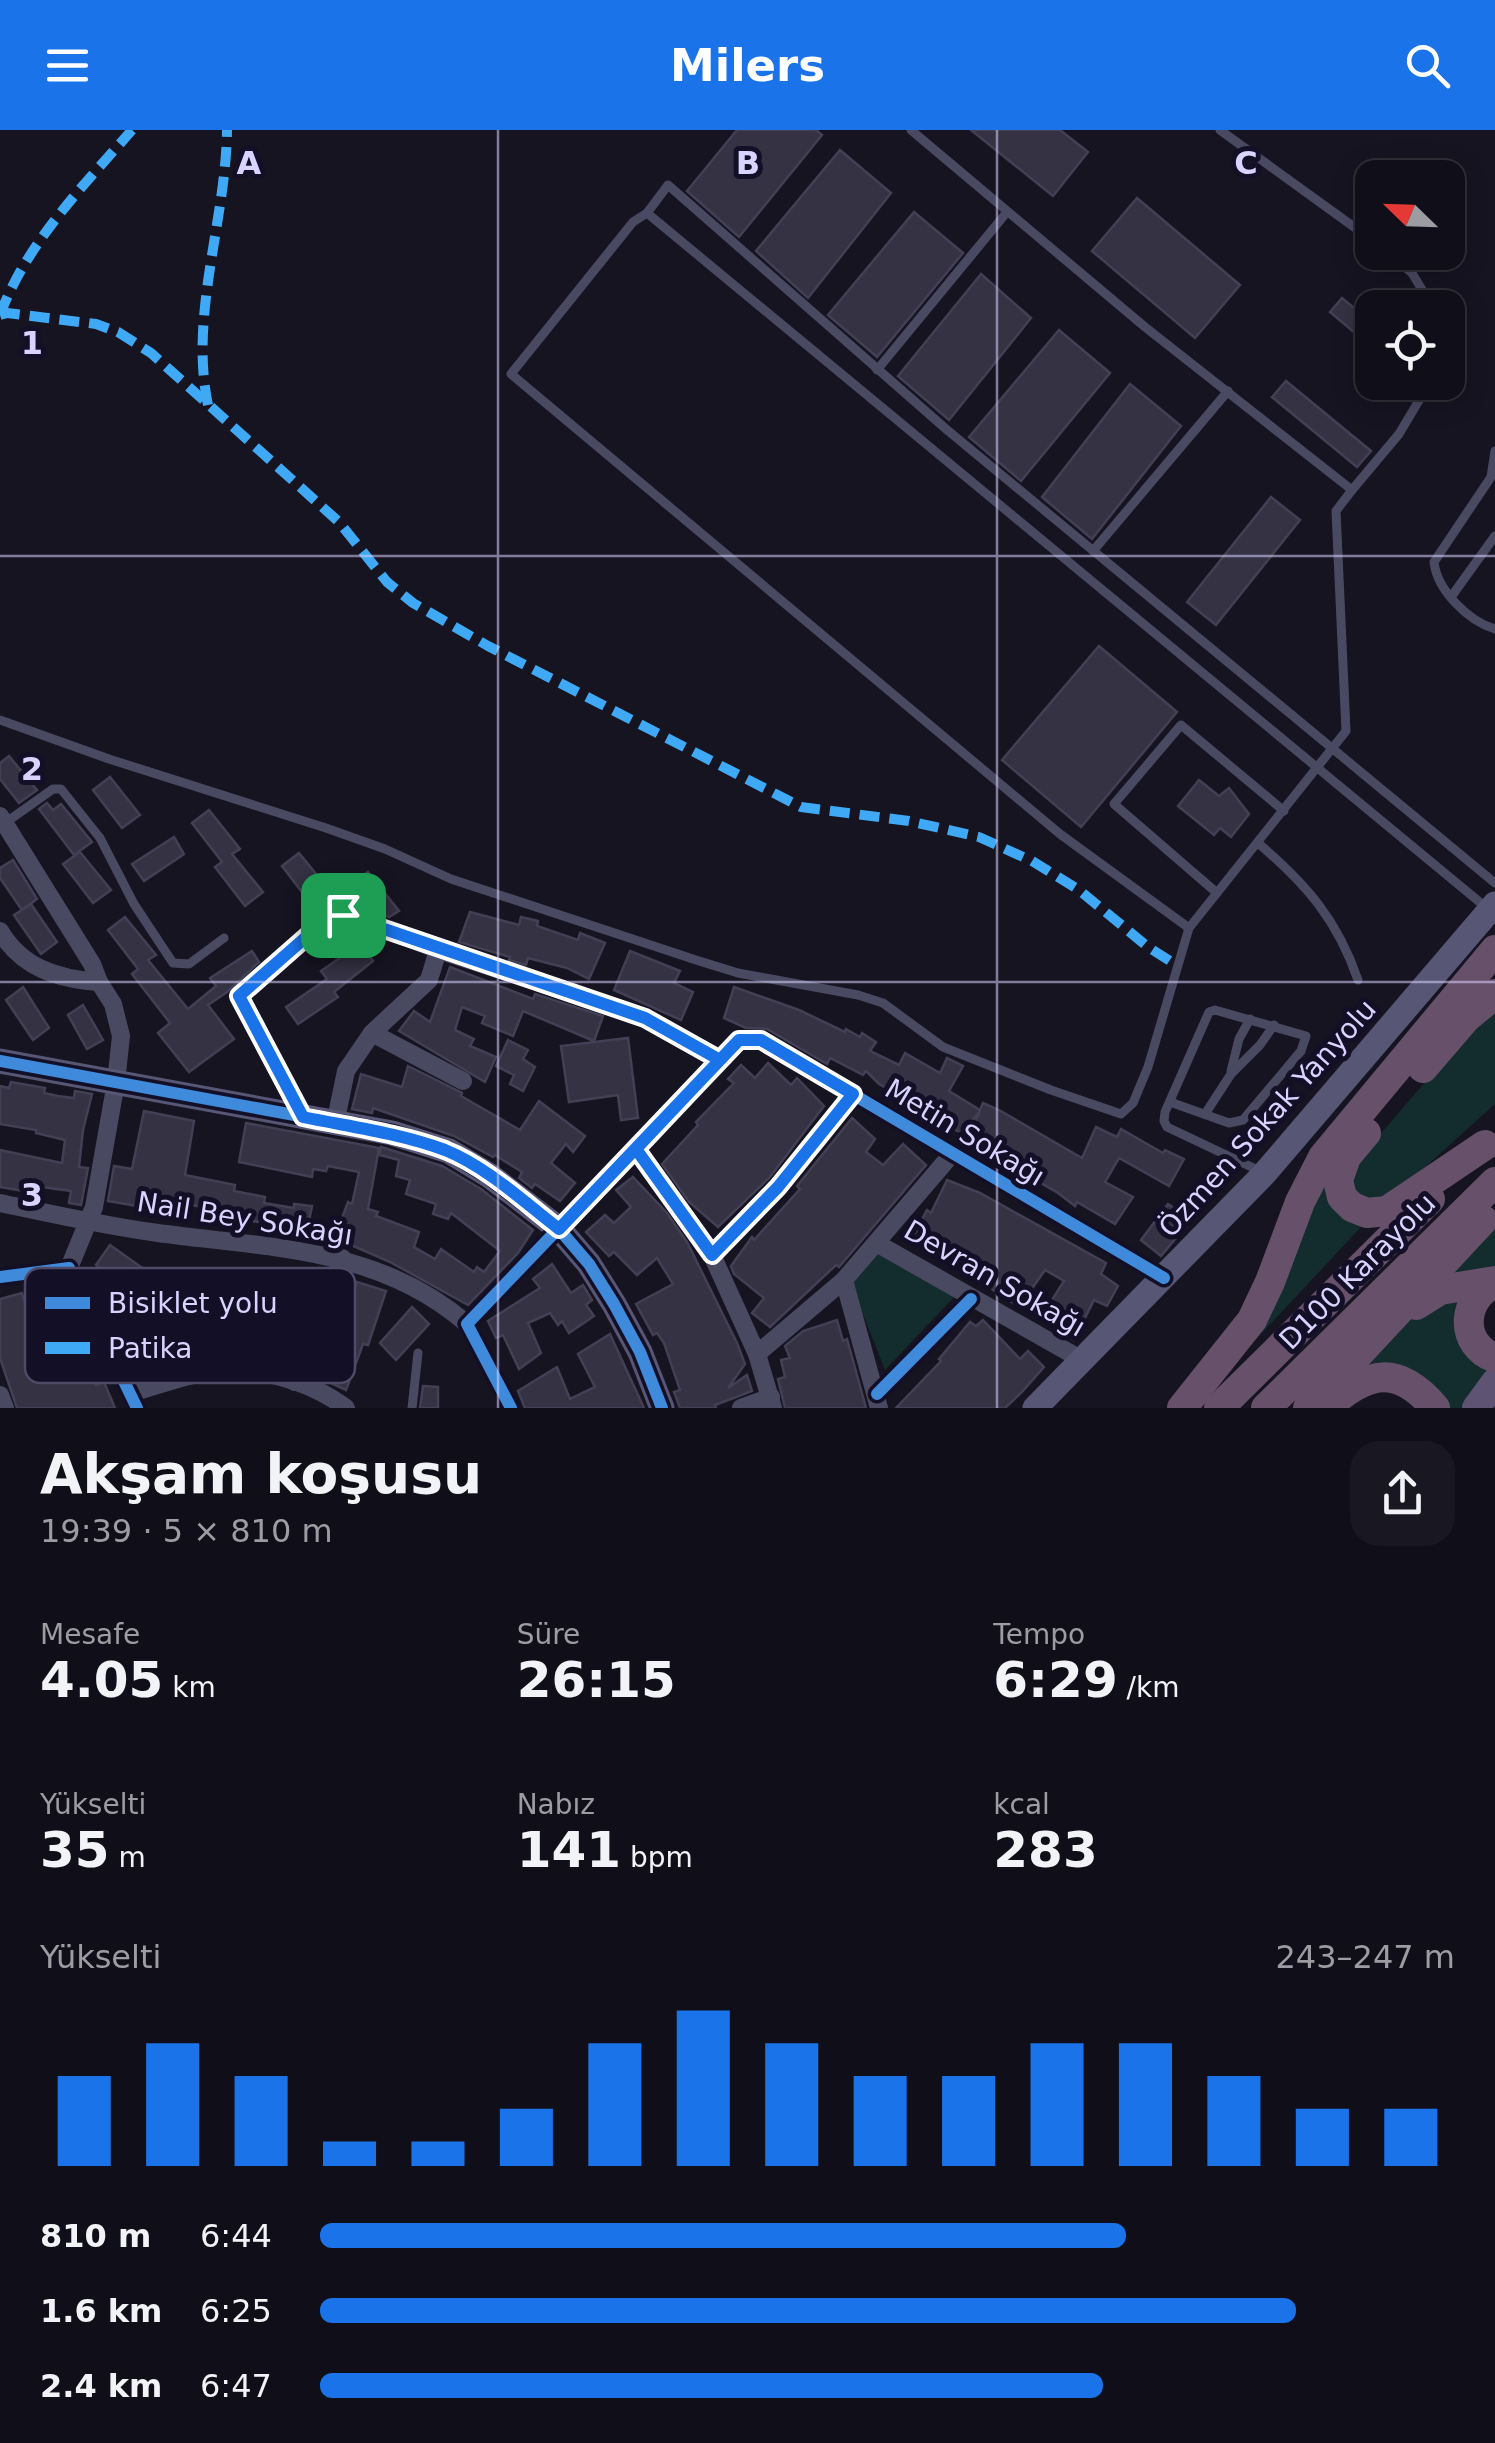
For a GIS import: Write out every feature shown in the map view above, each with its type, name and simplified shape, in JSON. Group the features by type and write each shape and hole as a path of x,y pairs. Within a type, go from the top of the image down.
{"highway":[{"path":"1182,1408 1252,1320 1322,1157 1495,950"},
{"path":"1490,1140 1388,1211 1366,1213 1342,1197 1338,1180 1346,1156 1466,1018 1495,994"},
{"name":"D100 Karayolu","path":"1219,1408 1490,1140"},
{"name":"D100 Karayolu","path":"1266,1408 1495,1182"},
{"path":"1308,1408 1495,1207"},
{"path":"1336,1378 1408,1311 1440,1290 1495,1282"},
{"path":"1495,1282 1474,1302 1467,1323 1470,1337 1495,1358"},
{"path":"1326,1408 1348,1388 1371,1378 1394,1377 1418,1389 1435,1408"}],"main road":[{"path":"1476,1408 1495,1382"}],"street":[{"path":"2,822 92,964 98,982 113,1004 121,1036 116,1082 88,1221 68,1268"},
{"name":"Özmen Sokak Yanyolu","path":"1035,1408 1264,1174 1492,907"},
{"path":"303,1117 239,996 330,916 360,920 438,950 645,1018 720,1060 467,1324"},
{"path":"0,931 7,944 41,970 68,980 98,982"},
{"path":"335,1124 346,1070 372,1033 429,980 438,950"},
{"path":"372,1033 464,1082"},
{"name":"Metin Sokağı","path":"720,1060 739,1040 761,1040 1164,1278"},
{"path":"0,1062 392,1134 448,1152 490,1176 559,1229 589,1264 640,1352 662,1408"},
{"path":"712,1255 778,1187 853,1094"},
{"path":"636,1149 712,1255 757,1354 772,1402 741,1408"},
{"path":"757,1354 844,1280 952,1154"},
{"name":"Nail Bey Sokağı","path":"0,1203 88,1221 342,1258 391,1274 426,1293 467,1324 511,1408"},
{"name":"Devran Sokağı","path":"878,1244 1084,1361"},
{"path":"338,1268 342,1258"},
{"path":"0,1277 25,1274"},
{"path":"844,1280 878,1401"},
{"path":"878,1401 971,1299"},
{"path":"134,1404 181,1383"},
{"path":"297,1383 324,1393 346,1408"},
{"path":"0,1395 4,1408"}],"lane":[{"path":"912,130 1145,327 1352,490"},
{"path":"1220,130 1355,228"},
{"path":"1189,928 1060,834 511,374 633,222 647,212 668,185 877,370 1092,552 1495,883"},
{"path":"647,212 1317,768 1492,907"},
{"path":"877,370 1007,212"},
{"path":"1092,552 1228,391"},
{"path":"0,720 109,760 326,828 451,879 696,960 738,973 883,1003 943,1047 1120,1114 1133,1103 1148,1067 1189,928 1346,731 1336,511 1399,434 1419,400"},
{"path":"1495,451 1493,480 1434,562 1436,577 1451,597 1482,625 1495,629"},
{"path":"1451,597 1495,536"},
{"path":"1217,893 1114,804 1181,724 1284,810"},
{"path":"2,822 53,789 62,789 100,838 134,904 173,963 189,964 224,938"},
{"path":"1258,842 1301,880 1336,926 1358,980"},
{"path":"1170,1102 1230,1123 1243,1120 1301,1051 1306,1036 1274,1024 1209,1012 1170,1102 1164,1122 1167,1127 1264,1174"},
{"path":"1231,1074 1239,1039 1250,1019"},
{"path":"1205,1114 1231,1074 1260,1045 1274,1024"},
{"path":"1180,1133 1190,1109"},
{"path":"412,1408 418,1353"}],"green space":[{"path":"1495,1010 1495,1104 1384,1204 1370,1204 1349,1189 1352,1167 1483,1015"},
{"path":"1328,1174 1348,1220 1361,1227 1205,1394"},
{"path":"1495,1227 1495,1269 1433,1287"},
{"path":"876,1253 954,1297 885,1370 851,1284"},
{"path":"1445,1296 1465,1301 1495,1368 1465,1408 1443,1408 1363,1361 1414,1314"}],"building":[{"path":"737,130 816,130 822,135 739,237 687,191"},
{"path":"971,130 1060,130 1088,152 1053,196"},
{"path":"840,150 891,193 808,298 756,251"},
{"path":"1137,198 1240,285 1195,338 1092,251"},
{"path":"914,212 963,253 877,357 828,315"},
{"path":"981,274 1031,318 949,420 898,376"},
{"path":"1342,298 1355,309 1355,333 1330,312"},
{"path":"1059,330 1110,373 1021,481 969,437"},
{"path":"1286,381 1371,451 1357,467 1272,397"},
{"path":"1130,384 1181,426 1092,539 1042,497"},
{"path":"1271,497 1300,520 1216,625 1187,602"},
{"path":"1099,646 1177,712 1081,827 1002,760"},
{"path":"9,756 37,790 19,803 0,779 0,763"},
{"path":"110,777 140,815 122,828 93,790"},
{"path":"1199,780 1219,796 1229,788 1249,814 1231,837 1220,828 1214,835 1178,806"},
{"path":"47,803 53,810 61,804 92,842 74,855 39,809"},
{"path":"209,810 240,849 232,854 263,892 245,906 215,867 222,862 192,823"},
{"path":"174,837 184,854 144,881 132,864"},
{"path":"80,852 111,890 93,903 63,864"},
{"path":"299,853 330,891 311,904 282,866"},
{"path":"13,860 37,899 22,910 0,878 0,868"},
{"path":"368,872 399,911 389,917 370,909 351,885"},
{"path":"31,904 57,942 41,954 14,915"},
{"path":"470,912 519,925 521,917 578,940 580,933 605,943 589,979 567,968 528,958 526,965 459,942"},
{"path":"125,917 156,955 148,960 188,1009 216,986 210,978 252,951 259,962 208,1005 234,1039 189,1072 158,1033 170,1023 132,974 138,969 108,930"},
{"path":"361,943 373,961 334,992 338,997 298,1024 286,1007 327,979 321,971"},
{"path":"630,951 680,971 674,983 693,992 681,1020 614,990"},
{"path":"450,967 533,999 535,994 603,1016 594,1041 523,1011 513,1036 482,1023 485,1016 462,1007 455,1030 474,1039 470,1046 496,1057 485,1082 399,1031 414,1011 430,1022"},
{"path":"23,987 49,1028 33,1040 6,1000"},
{"path":"734,987 799,1010 845,1032 846,1029 860,1037 862,1033 876,1042 870,1051 899,1065 905,1053 940,1073 947,1058 963,1066 949,1091 980,1110 983,1103 999,1110 1082,1158 1096,1127 1117,1137 1121,1129 1163,1153 1165,1150 1184,1159 1169,1186 1119,1158 1105,1182 1133,1197 1115,1224 1077,1202 1075,1206 966,1140 980,1111 961,1133 920,1111 918,1115 902,1107 906,1099 879,1084 866,1071 863,1075 830,1058 827,1064 767,1029 746,1028 724,1018"},
{"path":"83,1005 103,1040 87,1049 68,1015"},
{"path":"628,1038 638,1118 621,1120 618,1095 569,1102 561,1046"},
{"path":"508,1040 528,1050 523,1059 535,1067 523,1091 510,1084 514,1075 496,1066"},
{"path":"768,1063 791,1085 797,1078 824,1106 770,1177 718,1227 689,1202 662,1164 734,1083 728,1079 741,1065 755,1078"},
{"path":"408,1066 462,1093 461,1096 520,1130 539,1101 585,1136 573,1152 566,1144 551,1163 575,1183 560,1201 535,1184 532,1188 519,1178 522,1172 495,1155 454,1136 373,1108 372,1113 352,1109 361,1074 402,1087"},
{"path":"11,1082 45,1088 44,1093 58,1096 74,1098 75,1091 92,1094 79,1167 88,1168 81,1205 69,1203 71,1191 42,1187 41,1194 0,1187 0,1150 62,1163 65,1140 0,1124 0,1086 9,1088"},
{"path":"144,1111 194,1121 185,1175 235,1185 234,1191 265,1197 264,1203 294,1208 294,1204 312,1206 307,1231 214,1214 215,1210 178,1202 177,1208 108,1201 114,1166 132,1169"},
{"path":"852,1118 875,1139 866,1152 883,1165 903,1144 926,1165 839,1267 836,1265 770,1327 752,1313 764,1298 734,1274 731,1266 752,1237 754,1240 800,1189 797,1186"},
{"path":"246,1123 379,1148 368,1209 378,1212 376,1216 419,1232 414,1247 435,1259 441,1249 474,1272 477,1267 484,1272 500,1251 451,1213 448,1219 433,1214 436,1204 406,1194 410,1180 396,1176 399,1160 380,1155 381,1147 442,1166 481,1189 533,1230 518,1253 468,1305 390,1262 349,1244 332,1244 348,1202 352,1204 359,1172 328,1166 326,1171 313,1169 312,1177 239,1162"},
{"path":"633,1177 667,1213 687,1242 745,1364 728,1388 747,1375 752,1391 715,1405 716,1408 680,1408 674,1392 680,1390 664,1343 657,1333 653,1335 636,1304 673,1284 657,1258 637,1275 614,1252 609,1256 586,1232 605,1215 614,1223 631,1207 616,1190"},
{"path":"947,1180 980,1193 1106,1263 1101,1274 1118,1286 1107,1306 1094,1300 1074,1340 1040,1319 1064,1281 1045,1270 1019,1307 912,1237 927,1210 931,1213"},
{"path":"1168,1204 1191,1220 1161,1256 1141,1240"},
{"path":"110,1245 142,1268 100,1268 96,1265"},
{"path":"552,1264 571,1293 583,1285 592,1300 586,1305 594,1316 569,1333 562,1321 558,1325 550,1313 528,1323 541,1353 519,1369 503,1335 496,1338 488,1321 540,1288 533,1279"},
{"path":"357,1282 386,1291 368,1345 363,1344 355,1366"},
{"path":"22,1293 25,1383 104,1383 115,1408 17,1408 0,1358 0,1299"},
{"path":"412,1307 429,1324 396,1360 380,1343"},
{"path":"837,1320 843,1341 847,1339 866,1408 785,1408 778,1379 785,1377 781,1360 790,1358 785,1346 803,1331"},
{"path":"983,1320 1020,1359 1028,1351 1044,1367 1022,1392 1005,1408 896,1408 941,1361 970,1322 976,1326"},
{"path":"610,1334 644,1408 525,1408 518,1391 557,1367 570,1399 595,1387 578,1354"},
{"path":"423,1386 438,1387 438,1408 420,1408"}],"marked path":[{"path":"0,315 40,240 132,130"},
{"path":"208,405 203,371 205,302 227,130"},
{"path":"0,315 96,324 118,332 151,353 339,522 387,582 413,603 488,646 801,807 909,821 979,837 1032,861 1079,890 1148,947 1178,966"}],"cycle path":[{"path":"511,1408 467,1324 739,1040 761,1040 1164,1278"},
{"path":"0,1061 392,1133 449,1151 490,1176 559,1229 589,1264 640,1352 662,1408"},
{"path":"0,1277 25,1274"},
{"path":"877,1394 971,1299"},
{"path":"125,1383 137,1408"}],"route":[{"path":"343,915 330,916 239,996 303,1117 392,1134 448,1152 490,1176 559,1229 720,1060 739,1040 761,1040 853,1094 778,1187 712,1255 636,1149 720,1060 645,1018 343,915"}]}
